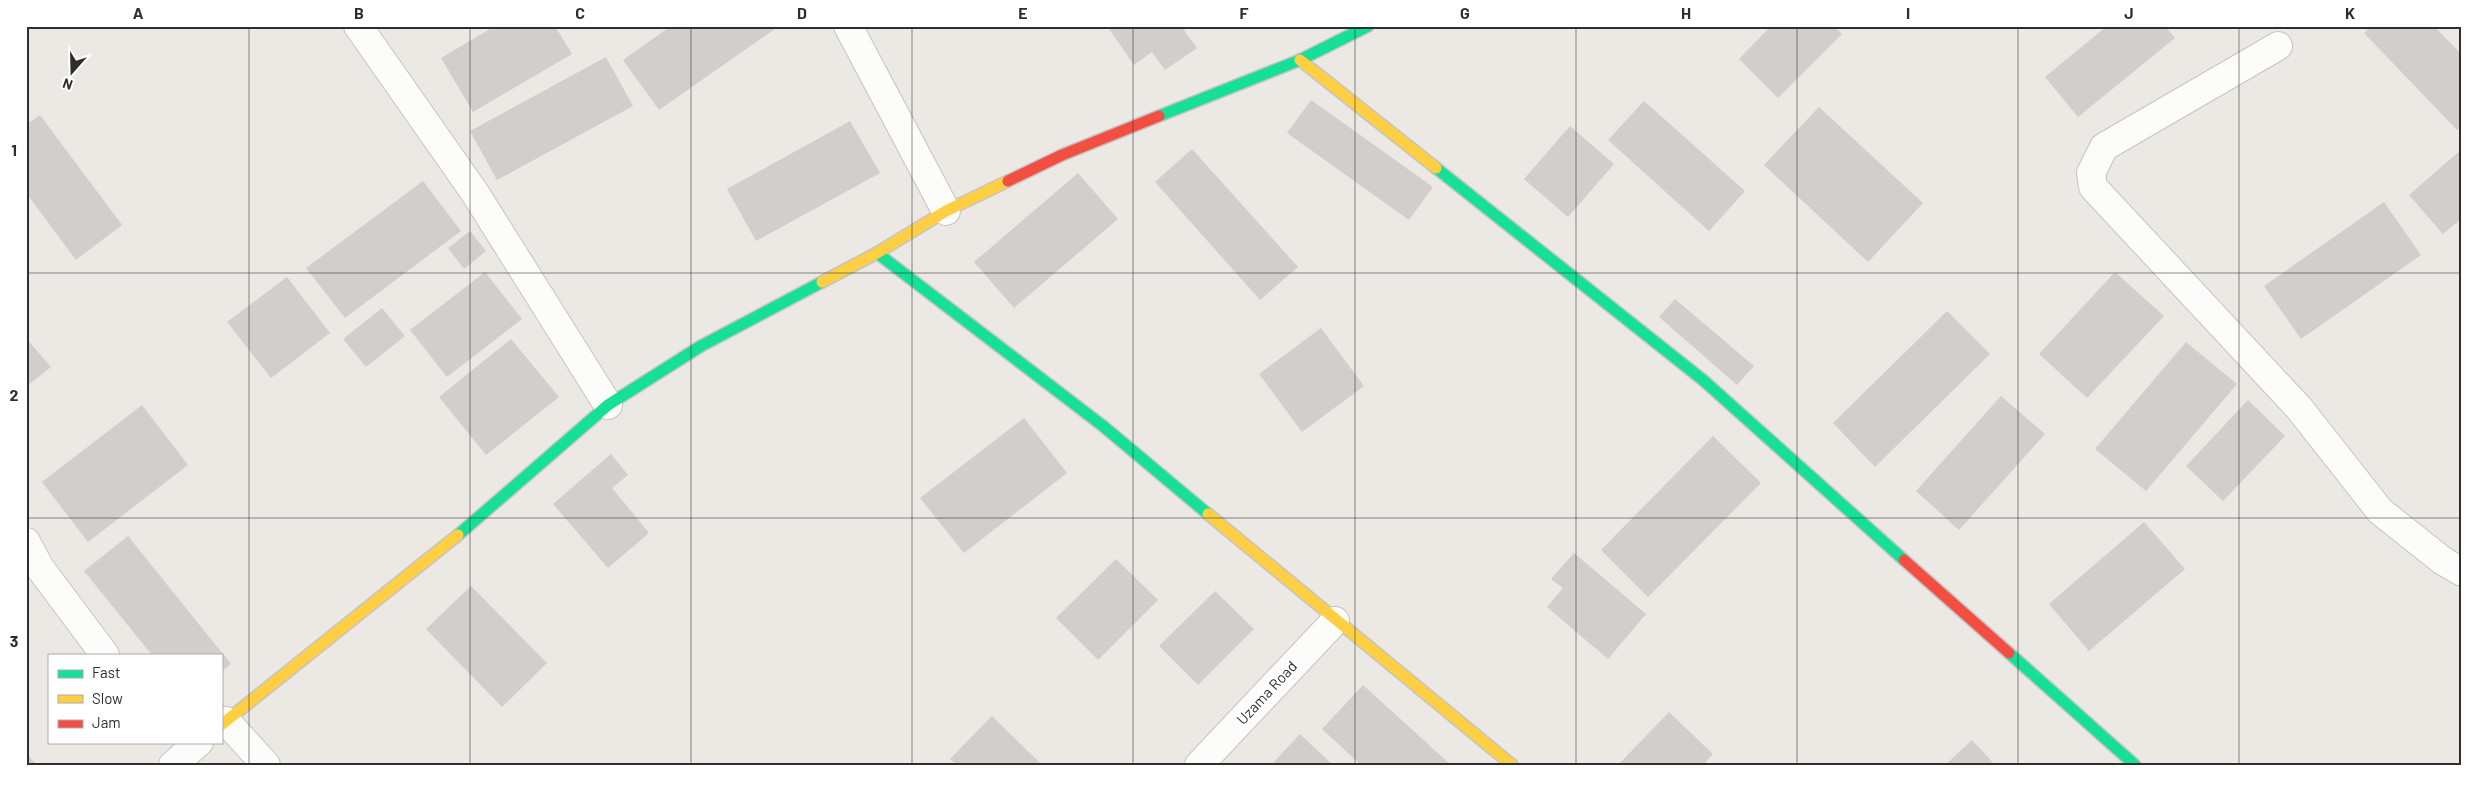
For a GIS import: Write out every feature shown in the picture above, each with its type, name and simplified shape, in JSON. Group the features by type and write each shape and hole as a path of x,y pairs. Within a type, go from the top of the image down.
{"street":[{"path":"358,26 475,193 608,405"},
{"path":"848,26 946,211"},
{"path":"266,765 223,723 444,547 608,405 701,346 877,253 946,211 1062,155 1300,60 1368,26"},
{"path":"2278,46 2104,147 2092,172 2093,187 2299,408 2380,511 2443,561 2462,572"},
{"path":"1300,60 1702,380 2134,765"},
{"path":"877,253 1103,426 1335,621 1512,765"},
{"path":"26,542 40,568 104,654"},
{"name":"Uzama Road","path":"1199,765 1335,621"}],"building":[{"path":"495,26 555,26 572,54 473,112 441,58"},
{"path":"671,26 779,26 659,110 623,60"},
{"path":"1107,26 1181,26 1197,48 1165,70 1152,52 1134,65"},
{"path":"1771,26 1834,26 1842,34 1778,98 1739,59"},
{"path":"2107,26 2165,26 2175,38 2078,117 2045,77"},
{"path":"2371,26 2434,26 2462,55 2462,126 2457,130 2364,33"},
{"path":"606,57 633,106 497,180 470,131"},
{"path":"1311,100 1433,187 1409,220 1287,133"},
{"path":"1644,101 1745,191 1709,231 1608,140"},
{"path":"1819,107 1923,203 1868,262 1764,165"},
{"path":"40,115 122,225 76,260 26,193 26,125"},
{"path":"850,121 880,173 756,241 727,189"},
{"path":"1570,126 1614,164 1568,217 1524,179"},
{"path":"1192,149 1298,267 1260,300 1155,182"},
{"path":"2462,149 2462,218 2443,234 2409,195"},
{"path":"1078,173 1118,219 1014,308 974,262"},
{"path":"423,181 461,231 345,318 306,268"},
{"path":"2384,202 2421,255 2301,339 2264,286"},
{"path":"470,231 486,251 464,269 448,248"},
{"path":"485,272 522,319 447,377 410,330"},
{"path":"2115,272 2164,316 2087,398 2039,354"},
{"path":"287,277 330,333 271,378 227,322"},
{"path":"1675,299 1754,366 1737,385 1659,317"},
{"path":"382,308 405,336 366,367 343,339"},
{"path":"1947,311 1990,354 1875,467 1833,423"},
{"path":"1321,328 1364,386 1302,432 1259,374"},
{"path":"26,338 51,367 26,387"},
{"path":"511,339 559,397 486,455 439,397"},
{"path":"2186,342 2237,384 2146,491 2095,449"},
{"path":"2001,396 2045,434 1959,530 1916,491"},
{"path":"2248,400 2285,436 2223,501 2186,466"},
{"path":"142,405 188,465 88,542 42,482"},
{"path":"1024,418 1067,473 964,553 920,498"},
{"path":"1713,436 1761,483 1648,597 1601,550"},
{"path":"611,454 628,475 612,488 649,533 608,568 553,504"},
{"path":"2144,522 2185,569 2089,651 2049,604"},
{"path":"128,536 231,664 222,671 222,654 151,654 84,571"},
{"path":"1574,553 1646,614 1608,659 1547,607 1563,588 1551,579"},
{"path":"1116,559 1158,600 1098,660 1056,618"},
{"path":"471,586 547,663 502,707 426,629"},
{"path":"1215,591 1254,629 1198,685 1159,646"},
{"path":"1363,685 1451,765 1361,765 1322,729"},
{"path":"1669,712 1713,754 1703,765 1618,765"},
{"path":"992,716 1042,765 957,765 950,759"},
{"path":"1300,734 1333,765 1271,765"},
{"path":"1972,740 1995,765 1945,765"},
{"path":"26,753 37,765 26,765"}],"traffic: fast":[{"path":"1159,116 1300,60 1368,26"},
{"path":"1436,168 1703,380 1904,560"},
{"path":"877,253 1103,426 1208,514"},
{"path":"458,535 608,405 701,346 822,282"},
{"path":"2009,653 2135,765"}],"traffic: slow":[{"path":"1300,60 1436,168"},
{"path":"822,282 877,253 946,211 1008,181"},
{"path":"1208,514 1512,765"},
{"path":"222,724 458,535"}],"traffic: jam":[{"path":"1008,181 1062,155 1159,116"},
{"path":"1904,560 2009,653"}]}
